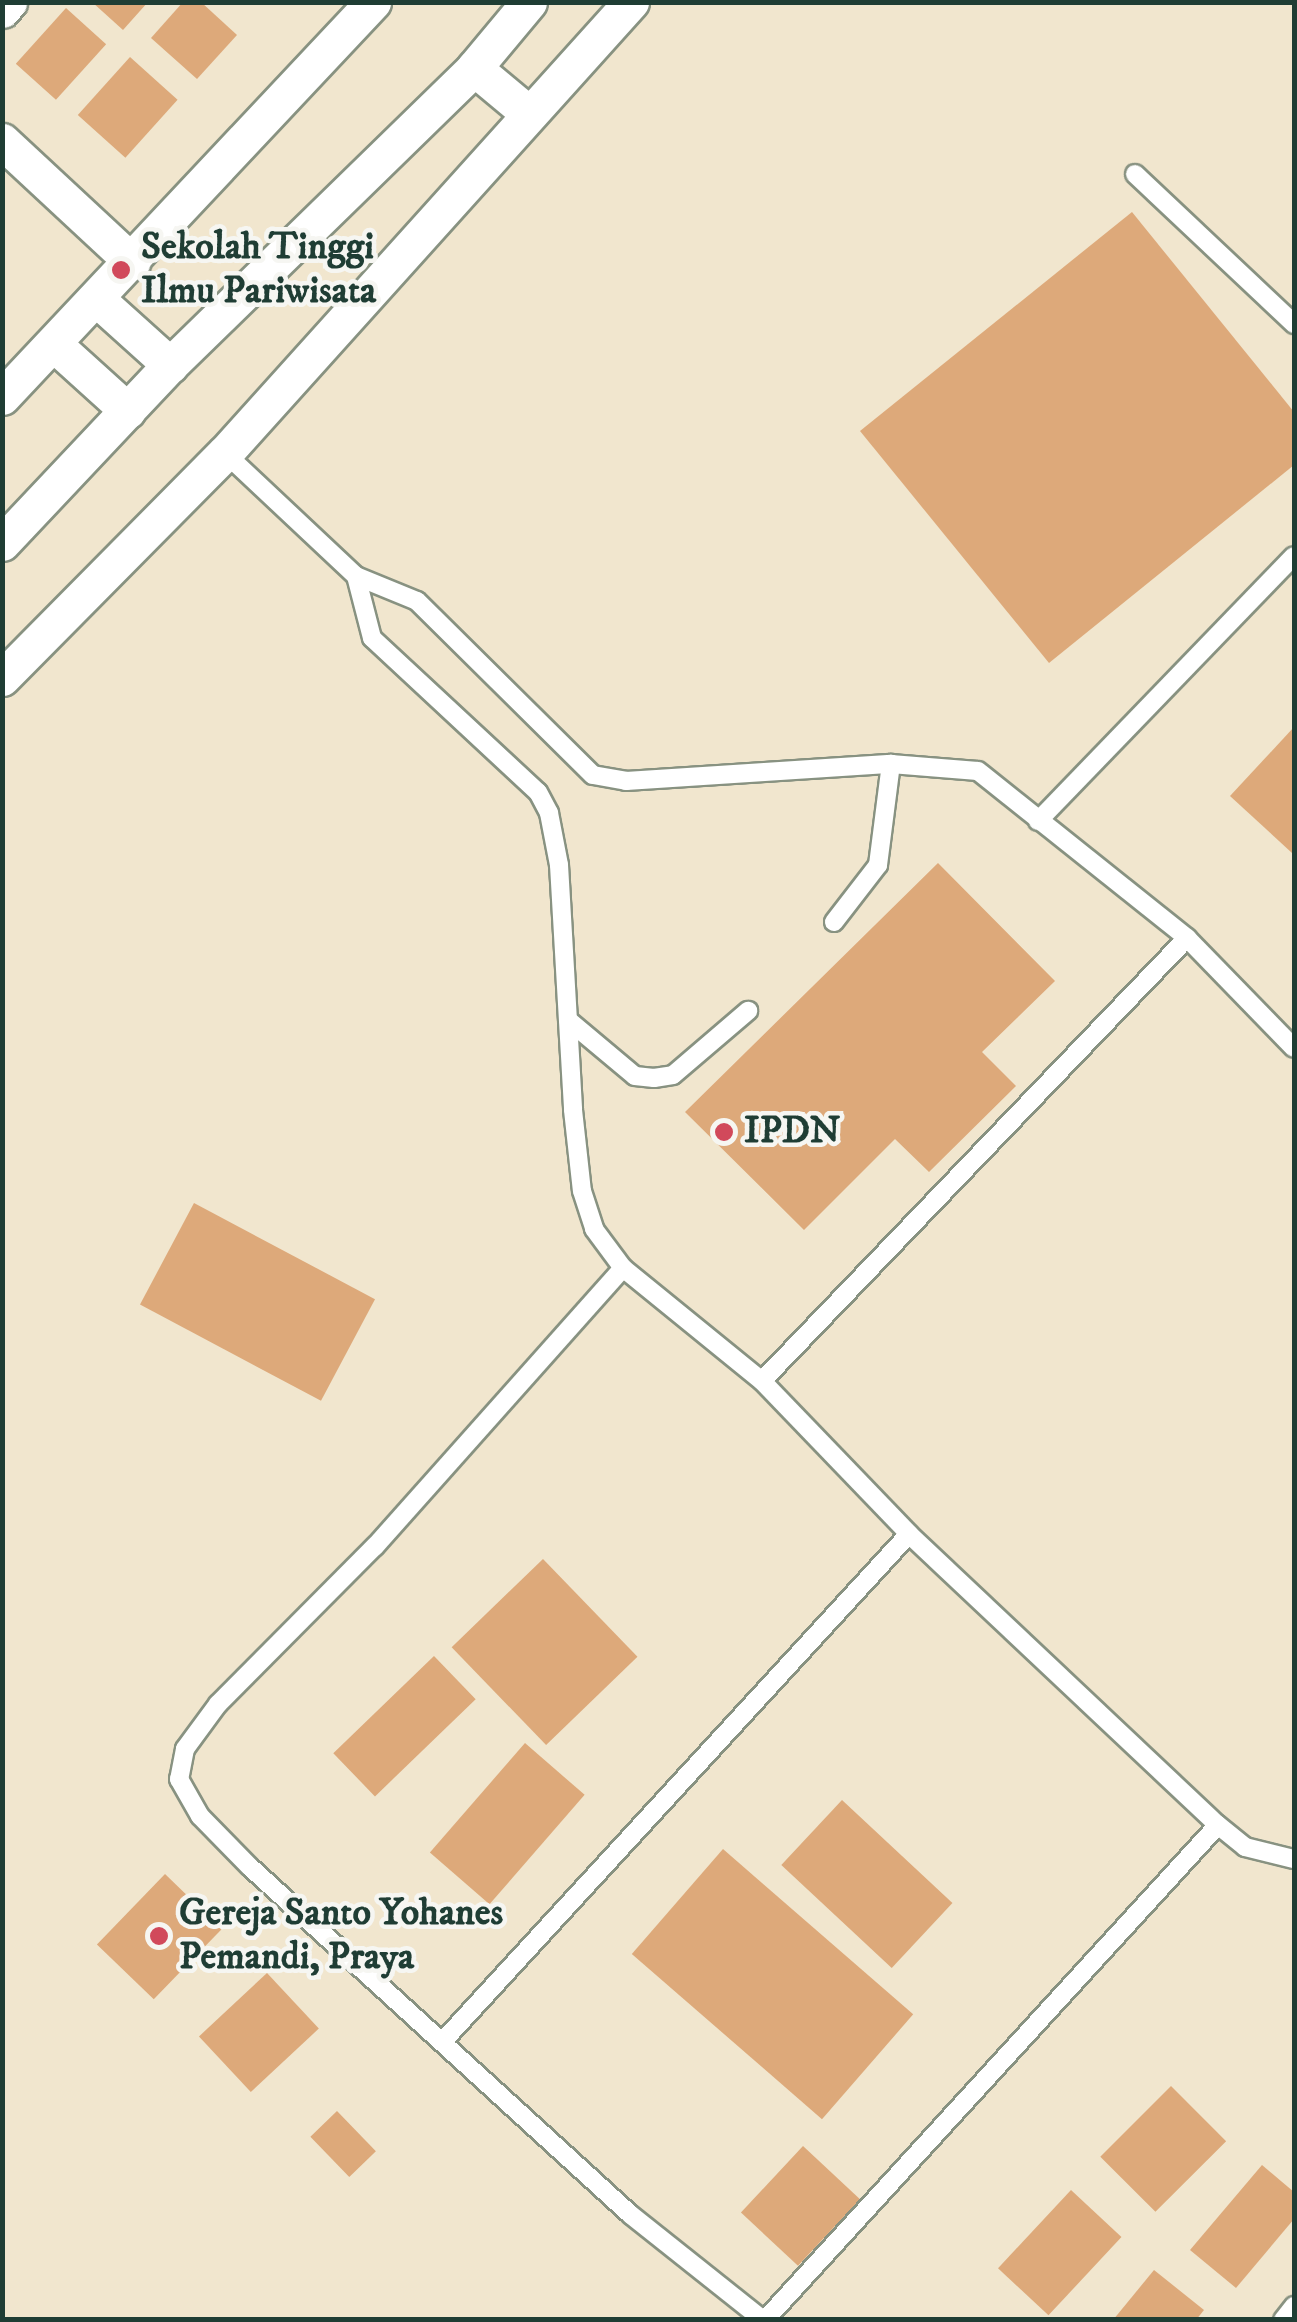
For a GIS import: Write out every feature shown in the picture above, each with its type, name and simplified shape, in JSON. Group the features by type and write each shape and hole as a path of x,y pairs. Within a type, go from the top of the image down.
{"street":[{"path":"2,10 10,2"},
{"path":"8,381 56,345 99,302 373,2"},
{"path":"2,542 170,365 474,68 530,2"},
{"path":"2,678 225,453 631,2"},
{"path":"474,68 528,113"},
{"path":"2,141 132,262"},
{"path":"99,302 170,365"},
{"path":"56,345 128,411"}],"lane":[{"path":"1135,174 1294,324"},
{"path":"225,453 356,576 417,601 593,775 626,780 890,764 978,771 1187,938 1294,1048"},
{"path":"1038,821 1294,556"},
{"path":"356,576 372,638 543,798 556,834 582,1191 594,1229 623,1268 762,1380 909,1534 1218,1825 1246,1846 1294,1859"},
{"path":"834,922 878,865 890,764"},
{"path":"762,1380 1187,938"},
{"path":"568,1020 635,1076 654,1078 673,1076 748,1012"},
{"path":"623,1268 375,1546 218,1704 179,1760 178,1778 200,1816 631,2215 764,2320 1218,1825"},
{"path":"444,2040 909,1534"},
{"path":"1283,2320 1294,2306"}],"building":[{"path":"92,2 148,2 123,30"},
{"path":"183,2 201,2 237,35 197,79 151,38"},
{"path":"66,8 106,44 56,100 16,64"},
{"path":"130,57 178,100 125,158 78,115"},
{"path":"1132,212 1294,412 1294,465 1049,663 860,431"},
{"path":"1294,727 1294,850 1292,853 1230,796"},
{"path":"938,863 1055,981 982,1052 1016,1086 929,1172 895,1139 804,1230 685,1112"},
{"path":"194,1203 375,1299 321,1401 140,1305"},
{"path":"543,1559 637,1657 546,1745 452,1647"},
{"path":"434,1656 476,1699 375,1796 333,1753"},
{"path":"525,1743 585,1795 489,1904 430,1852"},
{"path":"842,1800 952,1903 892,1968 781,1865"},
{"path":"723,1849 913,2014 822,2119 632,1954"},
{"name":"Gereja Santo Yohanes Pemandi, Praya","path":"165,1874 222,1929 154,1999 97,1944"},
{"path":"267,1973 319,2029 251,2092 199,2036"},
{"path":"1171,2086 1226,2141 1155,2212 1100,2157"},
{"path":"337,2111 376,2151 349,2177 310,2137"},
{"path":"803,2146 860,2199 798,2266 741,2213"},
{"path":"1262,2165 1294,2192 1294,2219 1236,2288 1190,2250"},
{"path":"1071,2190 1121,2237 1048,2315 998,2268"},
{"path":"1154,2270 1204,2310 1196,2320 1113,2320"}],"place":[{"name":"Sekolah Tinggi Ilmu Pariwisata","path":"121,270"},
{"name":"IPDN","path":"724,1132"},
{"name":"Gereja Santo Yohanes Pemandi, Praya","path":"159,1936"}]}
